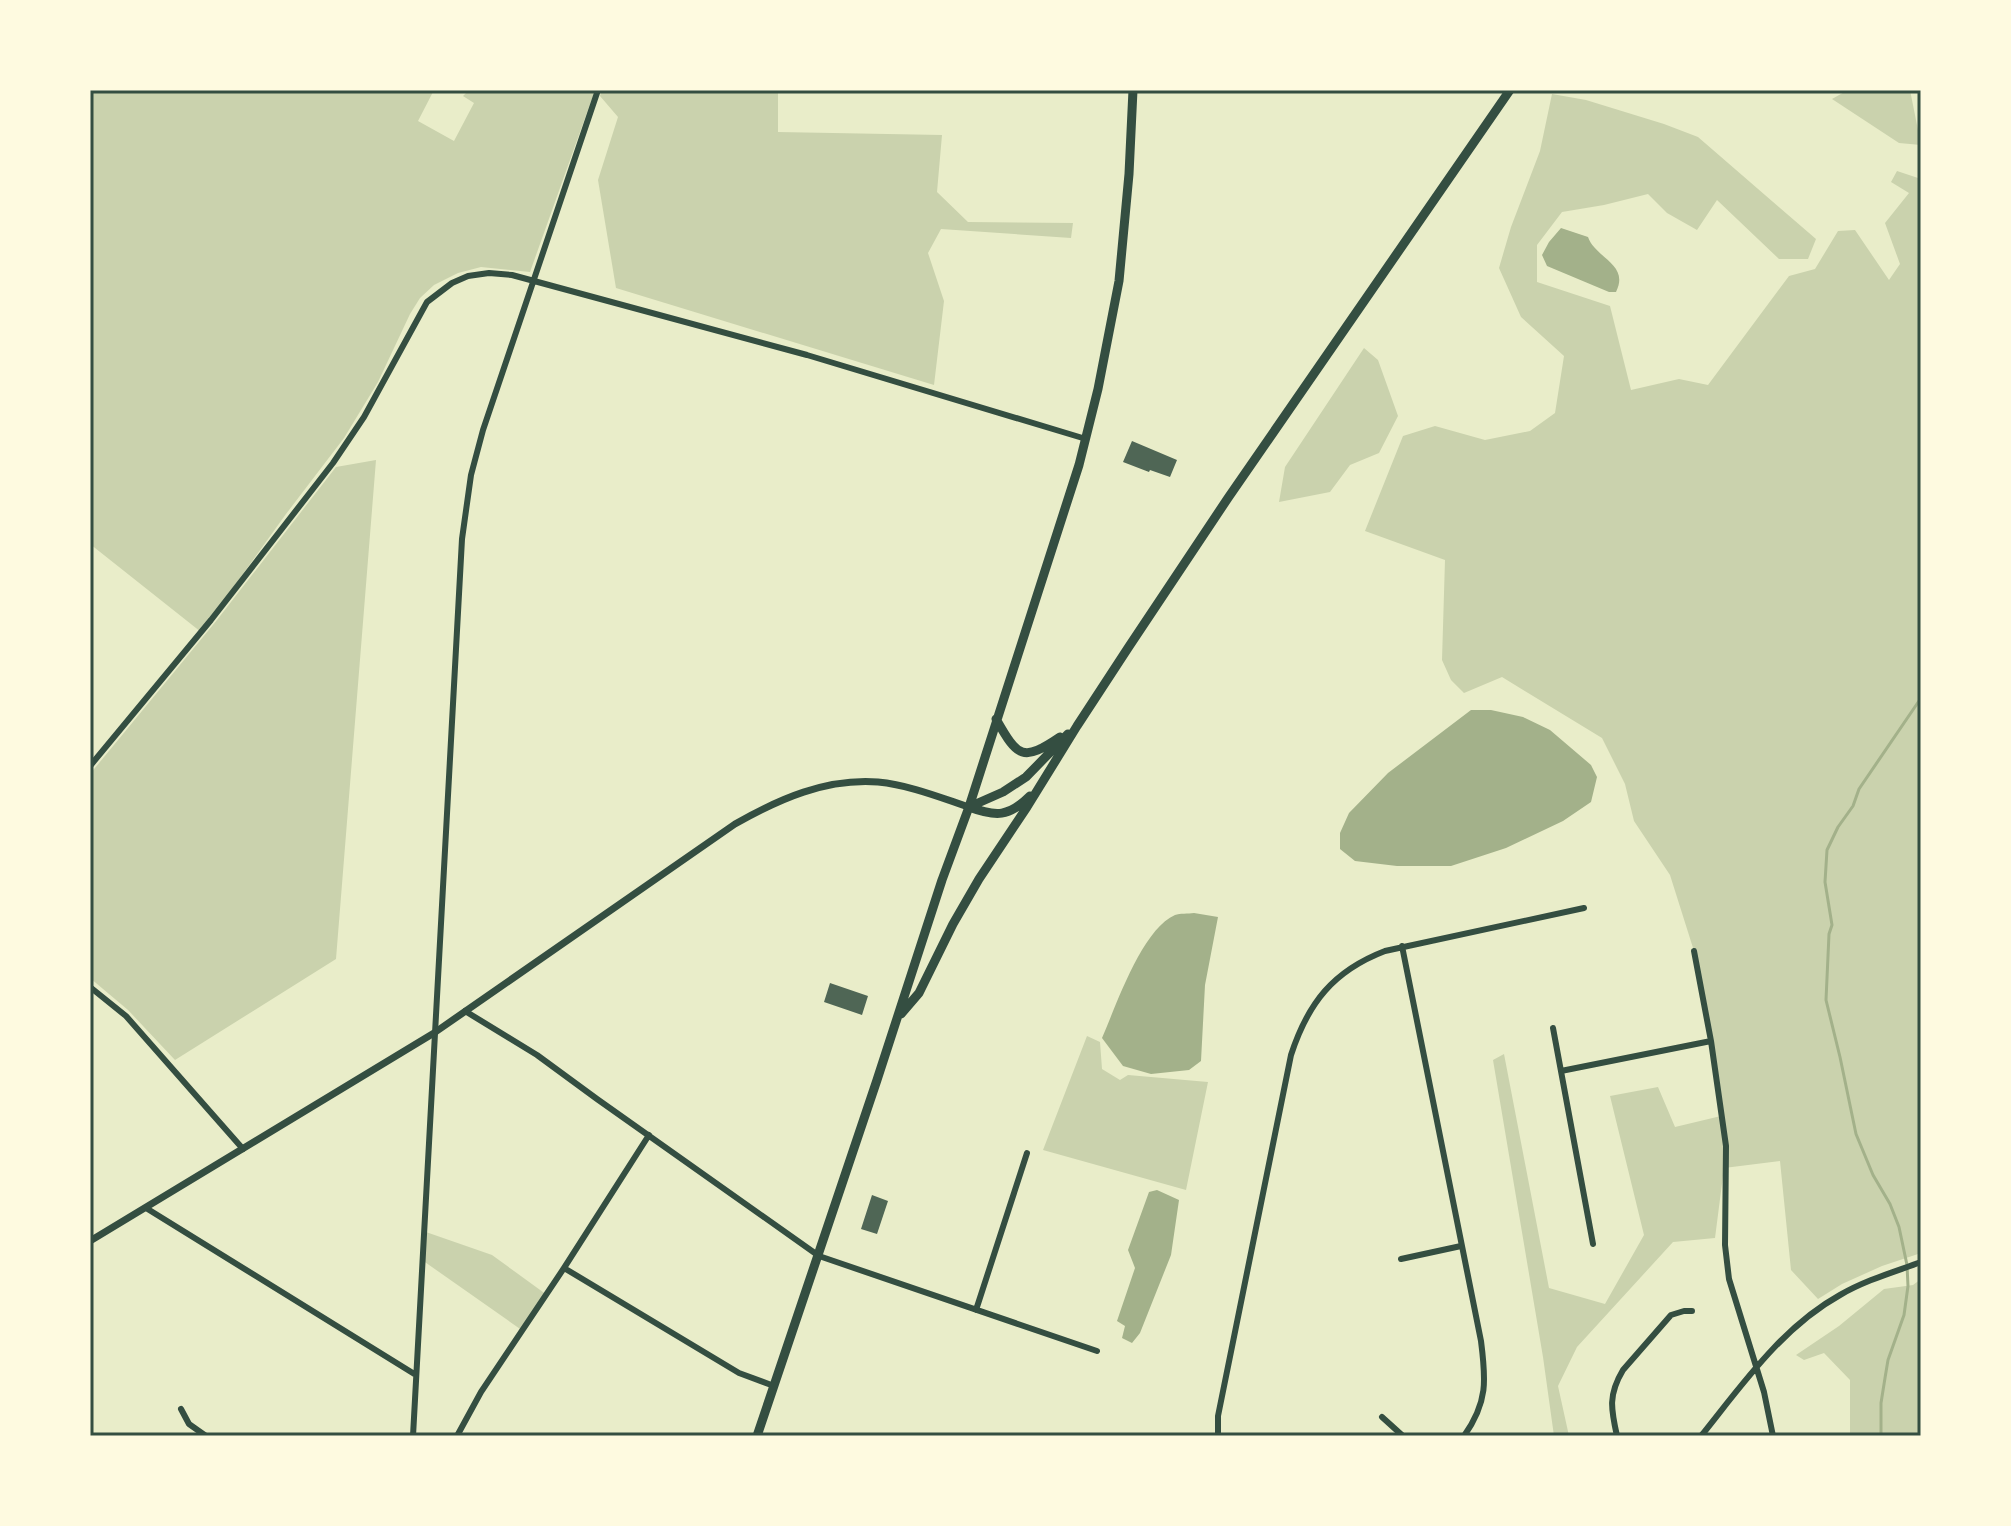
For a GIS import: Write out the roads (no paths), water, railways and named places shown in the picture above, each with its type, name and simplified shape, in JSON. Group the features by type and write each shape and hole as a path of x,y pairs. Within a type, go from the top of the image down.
{"main road":[{"path":"757,1436 969,807 1086,439 1119,281 1133,90"},
{"path":"899,1016 919,993 967,898 1077,726 1228,498 1510,90"},
{"path":"996,719 1010,743 1025,753 1042,749 1077,726"},
{"path":"969,807 1003,792 1026,777 1077,726"},
{"path":"969,807 991,814 1007,813 1039,787"}],"street":[{"path":"413,1436 465,511 478,448 598,90"},
{"path":"90,766 211,620 333,463 364,417 427,302 452,283 468,276 489,273 512,275 807,355 1086,439"},
{"path":"90,1241 434,1033 735,824 769,805 816,788 873,782 917,790 969,807"},
{"path":"1218,1436 1218,1416 1291,1055 1311,1007 1339,977 1370,957 1402,946 1584,908"},
{"path":"1402,946 1481,1341 1485,1389 1482,1405 1464,1436"},
{"path":"1694,951 1726,1146 1725,1245 1729,1279 1764,1392 1773,1436"},
{"path":"90,987 126,1016 243,1149"},
{"path":"465,1011 537,1055 819,1256 1097,1351"},
{"path":"1553,1028 1593,1244"},
{"path":"1561,1071 1711,1041"},
{"path":"457,1436 481,1392 649,1135"},
{"path":"976,1310 1027,1153"},
{"path":"146,1208 416,1375"},
{"path":"1401,1259 1461,1246"},
{"path":"1701,1436 1756,1368 1799,1324 1857,1286 1921,1262"},
{"path":"564,1268 739,1373 774,1386"},
{"path":"1617,1436 1611,1402 1617,1380 1671,1315 1692,1311"},
{"path":"181,1409 189,1424 206,1436"},
{"path":"1382,1417 1403,1436"}],"waterway":[{"path":"1881,1436 1881,1403 1888,1360 1904,1315 1907,1265 1899,1227 1856,1134 1826,1000 1832,925 1825,882 1827,850 1838,827 1853,806 1859,789 1921,698"}]}
